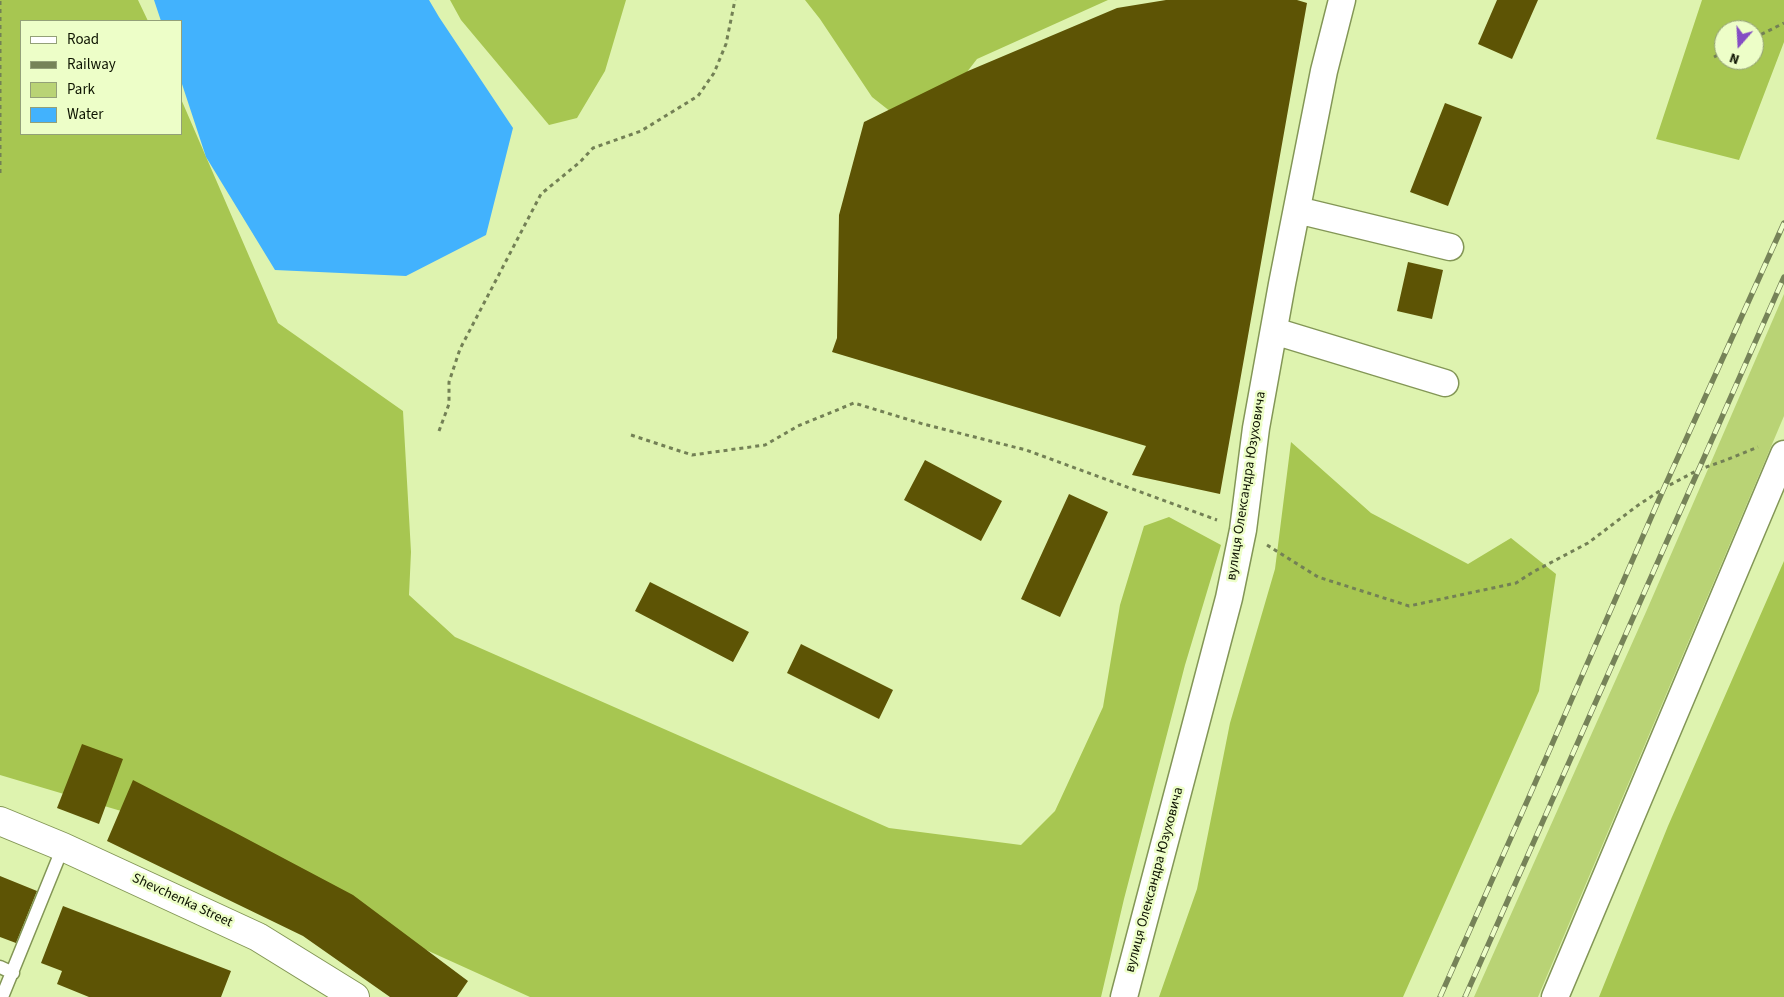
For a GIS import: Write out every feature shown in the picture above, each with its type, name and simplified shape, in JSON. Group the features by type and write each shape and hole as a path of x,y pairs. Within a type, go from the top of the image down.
{"street":[{"name":"вулиця Олександра Юзуховича","path":"1124,997 1229,598 1243,530 1256,428 1274,331 1324,72 1342,0"},
{"path":"1297,210 1450,247"},
{"path":"1274,331 1445,383"},
{"path":"1555,997 1784,454"},
{"name":"Shevchenka Street","path":"0,821 63,846 258,937 355,997"}],"lane":[{"path":"2,997 63,846"},
{"path":"0,967 13,973"}],"path":[{"path":"0,0 0,173"},
{"path":"439,431 450,404 449,382 460,349 542,194 580,162 593,148 641,131 698,96 714,73 726,44 735,0"},
{"path":"1764,33 1784,24"},
{"path":"630,435 692,455 765,445 798,426 854,403 923,424 1026,450 1243,530 1318,577 1409,606 1516,583 1588,543 1664,488 1698,470 1759,446"}],"green space":[{"path":"0,0 138,0 148,20 20,20 20,135 182,135 182,101 278,323 403,411 411,552 409,595 455,637 889,828 1021,845 1055,811 1103,707 1120,605 1144,526 1169,517 1221,545 1185,665 1124,899 1101,997 530,997 263,876 185,830 0,775"},
{"path":"450,0 626,0 605,71 577,118 549,125 461,20"},
{"path":"805,0 1108,0 977,59 919,134 872,97 820,19"},
{"path":"1702,0 1784,0 1784,42 1739,160 1656,139"},
{"path":"1784,294 1784,416 1538,997 1474,997 1646,612"},
{"path":"1291,442 1371,513 1468,564 1511,538 1556,574 1539,691 1403,997 1159,997 1197,889 1230,723 1275,569"},
{"path":"1784,561 1784,997 1599,997 1668,826"}],"water":[{"path":"154,0 429,0 513,128 486,235 406,276 275,270 206,157 182,84 182,20 161,20"}],"building":[{"path":"1166,0 1297,0 1307,3 1220,494 1132,475 1146,446 832,352 837,338 839,215 864,122 968,71 1117,8"},
{"path":"1497,0 1538,0 1512,59 1478,44"},
{"path":"1445,103 1482,117 1448,206 1410,192"},
{"path":"1408,262 1443,270 1432,319 1397,311"},
{"path":"925,460 1002,501 981,541 904,500"},
{"path":"1069,494 1108,512 1060,617 1021,599"},
{"path":"650,582 749,632 733,662 635,611"},
{"path":"801,644 893,690 879,719 787,673"},
{"path":"82,744 123,759 99,824 57,808"},
{"path":"133,780 353,895 468,981 457,997 390,997 303,936 107,841"},
{"path":"0,876 37,891 16,943 0,937"},
{"path":"63,906 231,971 221,997 89,997 57,984 62,971 41,963"}],"railway":[{"path":"1440,997 1664,488 1784,223"},
{"path":"1465,997 1784,277"}]}
